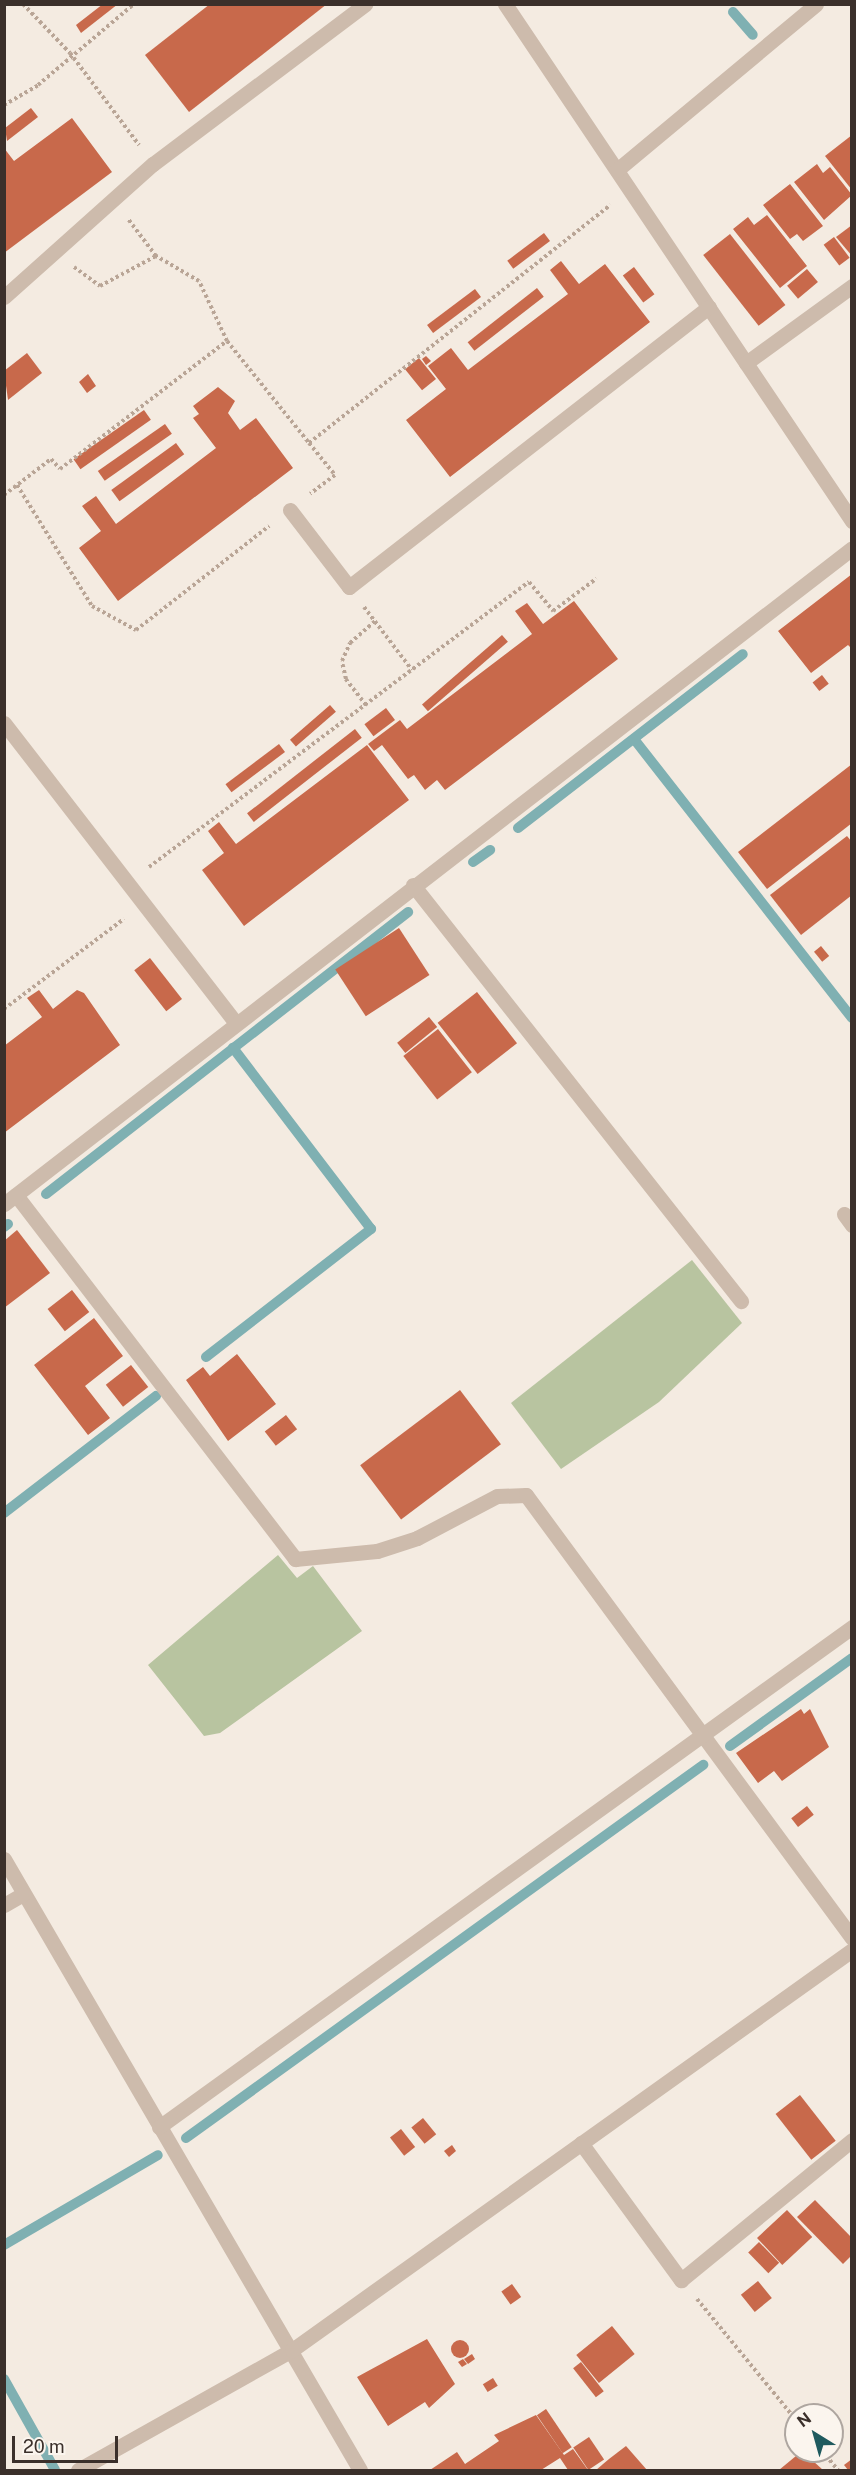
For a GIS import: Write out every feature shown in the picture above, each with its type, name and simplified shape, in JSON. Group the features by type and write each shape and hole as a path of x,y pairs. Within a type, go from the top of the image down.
{"street":[{"path":"4,297 153,164 365,4"},
{"path":"505,4 852,521"},
{"path":"617,170 816,4"},
{"path":"746,363 852,286"},
{"path":"290,510 349,587 709,307"},
{"path":"852,548 413,885 10,1199 295,1559 377,1551 417,1538 496,1496 526,1495 852,1938"},
{"path":"4,723 236,1023"},
{"path":"413,885 741,1301"},
{"path":"159,2127 702,1733 852,1627"},
{"path":"4,1859 360,2470"},
{"path":"4,1905 23,1894"},
{"path":"78,2470 292,2350 852,1950"},
{"path":"581,2143 681,2280 852,2140"}],"path":[{"path":"23,4 70,54 153,164"},
{"path":"4,105 38,85 70,54 134,4"},
{"path":"309,444 630,190"},
{"path":"17,485 92,606 136,630 335,475 227,341 199,281 156,256 114,198"},
{"path":"66,240 71,263 83,278 100,286 156,256"},
{"path":"4,495 51,459 60,469 227,341"},
{"path":"128,883 529,582 553,611 596,579"},
{"path":"349,587 412,670"},
{"path":"366,705 346,679 342,661 350,643 375,621"},
{"path":"4,1009 144,903"},
{"path":"681,2280 784,2405"}],"green space":[{"path":"692,1260 742,1323 659,1402 561,1469 511,1403"},
{"path":"278,1555 297,1578 313,1566 362,1631 220,1733 204,1736 148,1665"}],"building":[{"path":"103,4 118,4 81,33 76,25"},
{"path":"210,4 327,4 189,112 145,55"},
{"path":"31,108 38,117 7,141 5,128"},
{"path":"72,118 112,172 4,253 4,148 14,161"},
{"path":"852,135 852,190 825,156"},
{"path":"817,164 823,173 830,167 852,195 824,220 794,182"},
{"path":"790,184 823,226 803,241 797,234 790,239 763,205"},
{"path":"767,215 807,266 780,288 733,229 748,217 754,225"},
{"path":"852,225 852,256 836,237"},
{"path":"544,233 550,241 513,269 507,261"},
{"path":"730,234 785,305 759,326 703,255"},
{"path":"834,237 850,258 839,266 824,245"},
{"path":"561,261 579,284 605,264 650,322 450,477 406,420 446,389 428,366 451,348 468,370 568,294 550,270"},
{"path":"634,267 654,294 643,303 623,275"},
{"path":"807,269 818,282 798,299 787,286"},
{"path":"537,288 544,297 474,351 468,342"},
{"path":"475,289 481,297 433,333 427,325"},
{"path":"27,353 42,373 8,400 4,371"},
{"path":"426,356 431,361 426,365 422,359"},
{"path":"419,358 436,379 422,390 405,369"},
{"path":"88,374 96,386 87,393 79,382"},
{"path":"218,387 235,401 228,413 240,430 256,418 293,468 118,601 79,548 101,531 82,506 96,496 116,524 216,448 193,418 199,414 193,406"},
{"path":"144,410 151,420 80,469 74,459"},
{"path":"165,424 172,434 105,481 98,471"},
{"path":"176,443 184,454 120,501 111,490"},
{"path":"852,574 852,649 848,645 811,673 778,631"},
{"path":"574,601 618,659 445,790 437,780 425,790 414,775 408,779 382,745 374,751 368,744 400,720 407,729 532,634 515,611 527,603 543,624"},
{"path":"502,635 508,642 428,711 422,705"},
{"path":"822,675 829,684 819,691 813,682"},
{"path":"330,705 336,712 296,747 290,740"},
{"path":"386,708 395,720 373,736 364,724"},
{"path":"355,729 362,738 254,822 247,813"},
{"path":"279,744 285,752 232,792 225,784"},
{"path":"367,745 409,800 244,926 202,870 224,853 208,831 219,822 236,844"},
{"path":"852,764 852,823 767,889 738,852"},
{"path":"847,836 852,842 852,895 801,935 770,895"},
{"path":"399,928 429,975 366,1016 335,969"},
{"path":"821,946 829,956 822,962 814,952"},
{"path":"150,958 182,999 166,1011 134,970"},
{"path":"39,990 53,1009 77,990 84,993 120,1045 4,1133 4,1046 42,1017 27,998"},
{"path":"477,992 517,1043 478,1074 438,1023"},
{"path":"429,1017 437,1027 405,1053 397,1043"},
{"path":"438,1029 472,1072 437,1099 403,1056"},
{"path":"17,1230 50,1273 4,1308 4,1241"},
{"path":"72,1290 89,1312 65,1331 48,1309"},
{"path":"94,1318 123,1356 85,1386 110,1418 88,1435 34,1365"},
{"path":"237,1354 276,1404 228,1441 186,1380 203,1367 210,1376"},
{"path":"131,1365 148,1387 123,1407 106,1385"},
{"path":"460,1390 501,1444 401,1520 360,1465"},
{"path":"286,1415 297,1429 276,1446 265,1432"},
{"path":"801,1709 804,1714 810,1709 829,1747 782,1781 774,1771 758,1783 736,1753"},
{"path":"807,1806 814,1815 798,1827 791,1818"},
{"path":"800,2095 836,2141 811,2160 776,2114"},
{"path":"423,2118 436,2134 425,2144 411,2127"},
{"path":"401,2129 415,2147 404,2156 390,2138"},
{"path":"452,2145 456,2151 449,2157 444,2151"},
{"path":"815,2200 852,2238 852,2255 843,2264 797,2217"},
{"path":"787,2210 812,2237 782,2265 757,2238"},
{"path":"759,2242 779,2263 768,2273 748,2252"},
{"path":"758,2281 772,2298 755,2312 741,2295"},
{"path":"512,2284 521,2297 511,2305 501,2291"},
{"path":"612,2326 635,2354 599,2383 576,2355"},
{"path":"427,2339 455,2384 429,2408 425,2402 388,2426 357,2377"},
{"path":"460,2340 466,2343 469,2349 466,2355 460,2358 454,2355 451,2349 454,2343"},
{"path":"472,2354 475,2359 468,2364 464,2359"},
{"path":"463,2359 467,2364 462,2367 458,2362"},
{"path":"581,2362 604,2391 596,2397 573,2368"},
{"path":"493,2378 498,2386 488,2392 483,2384"},
{"path":"546,2409 572,2447 563,2453 537,2415"},
{"path":"536,2415 564,2455 573,2449 588,2470 568,2470 560,2458 541,2470 430,2470 457,2452 465,2464 499,2441 494,2435"},
{"path":"589,2437 604,2459 588,2470 573,2448"},
{"path":"626,2446 647,2470 596,2470 609,2459"},
{"path":"852,2459 852,2470 848,2470 844,2465"},
{"path":"787,2463 815,2463 823,2470 779,2470"}],"waterway":[{"path":"733,12 753,35"},
{"path":"518,828 743,654"},
{"path":"634,739 852,1018"},
{"path":"473,862 490,850"},
{"path":"46,1194 408,912"},
{"path":"206,1357 371,1229 233,1048"},
{"path":"4,1227 8,1224"},
{"path":"4,1513 156,1396"},
{"path":"730,1746 852,1658"},
{"path":"186,2138 703,1765"},
{"path":"4,2245 158,2155"},
{"path":"4,2379 55,2470"}]}
